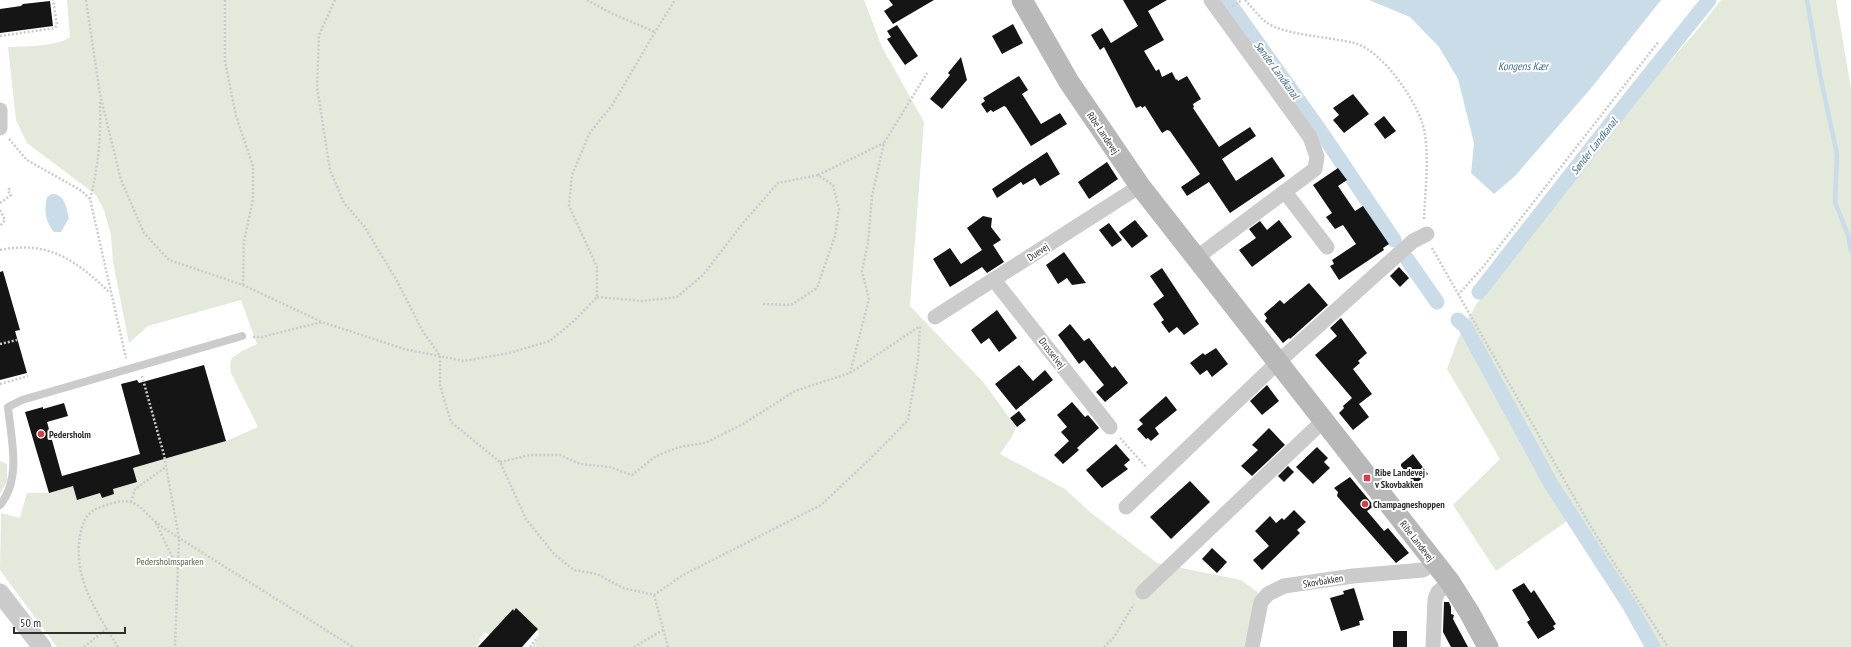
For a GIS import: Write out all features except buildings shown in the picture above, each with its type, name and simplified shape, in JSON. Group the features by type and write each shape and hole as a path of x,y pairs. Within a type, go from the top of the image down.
{"main road":[{"name":"Ribe Landevej","path":"1022,0 1068,82 1140,186 1277,363 1450,582 1470,612 1488,647"}],"street":[{"path":"1196,258 1315,169 1317,157 1310,137 1211,0"},
{"path":"0,110 2,131"},
{"name":"Duevej","path":"935,317 1140,186"},
{"path":"1285,192 1327,247"},
{"path":"1126,507 1277,363 1413,241 1427,234"},
{"name":"Drosselvej","path":"994,280 1110,427"},
{"path":"1143,592 1323,421"},
{"name":"Skovbakken","path":"1252,647 1260,602 1273,591 1284,586 1353,576 1423,570 1434,563"},
{"path":"1433,647 1435,599 1438,592 1450,582"},
{"path":"0,593 42,647"}],"lane":[{"path":"0,505 7,496 12,480 14,463 8,407 22,400 242,336"}],"path":[{"path":"0,36 55,28 57,25 53,0"},
{"path":"86,0 100,94 121,180 144,232 169,260 243,284 322,322 404,349 464,361 509,353 550,341 575,320 597,297 598,267 569,206 572,176 589,134 613,104 675,0"},
{"path":"225,0 226,61 236,116 253,166 253,199 244,240 243,284"},
{"path":"335,0 319,35 317,87 330,170 344,203 364,226 397,281 422,330 440,356 440,386 450,422 500,462 526,519 554,554 574,570 597,574 623,588 654,595 683,575 821,505 871,458 908,420 918,360 920,326"},
{"path":"587,0 611,13 655,32"},
{"path":"1234,5 1244,0 1266,23 1290,32 1355,43 1372,51 1390,68 1418,111 1425,134 1424,220 1430,243 1458,295 1591,527 1668,647"},
{"path":"1458,295 1483,267 1659,41"},
{"path":"850,373 869,299 862,271 868,243 872,196 884,143 927,73"},
{"path":"100,94 101,132 98,168 90,199 110,293 129,368"},
{"path":"2,131 27,160 82,191 90,199"},
{"path":"597,297 643,301 677,298 703,275 743,223 778,183 818,175 884,143"},
{"path":"764,304 791,305 817,288 835,236 839,209 833,186 818,175"},
{"path":"0,203 11,195 8,191 10,186"},
{"path":"0,210 5,220 0,226"},
{"path":"0,250 32,248 57,253 75,262 86,270 110,293"},
{"path":"500,462 530,455 560,455 580,464 610,467 632,475 656,456 679,447 705,443 743,424 795,391 850,373 935,317"},
{"path":"242,336 262,338 322,322"},
{"path":"0,344 17,340"},
{"path":"139,365 166,466 180,538 175,647"},
{"path":"0,384 28,376"},
{"path":"1110,427 1156,479"},
{"path":"131,502 135,489 166,466"},
{"path":"118,647 94,608 80,574 77,546 82,523 92,511 122,502 131,502 141,508 156,523 353,647"},
{"path":"156,523 178,570"},
{"path":"1104,647 1114,637 1127,614 1143,592"},
{"path":"654,595 668,647"},
{"path":"84,647 107,628"},
{"path":"634,647 663,630"},
{"path":"530,647 538,637"}],"green space":[{"name":"Pedersholmsparken","path":"67,0 864,0 882,47 924,122 910,306 984,383 1016,427 1013,435 1000,454 1065,489 1090,512 1157,563 1241,580 1259,593 1254,603 1244,647 532,647 539,637 538,629 516,609 514,611 512,609 507,615 509,617 498,625 489,635 485,632 479,639 481,641 475,647 57,647 0,570 1,513 20,518 27,493 49,493 73,486 77,500 100,493 102,498 114,494 113,489 133,468 226,441 258,427 231,373 230,365 232,358 242,351 257,344 241,300 148,326 129,343 113,262 111,235 104,210 96,195 27,143 16,120 8,47 57,43 70,37"},
{"path":"1721,0 1836,0 1851,89 1851,647 1656,647 1570,519 1496,571 1453,505 1500,459 1447,369 1458,339 1477,303 1649,85 1699,28"},
{"path":"0,461 7,464 7,481 0,494"}],"water":[{"name":"Kongens Kær","path":"1369,0 1661,0 1592,87 1515,176 1494,194 1471,173 1474,143 1458,79 1439,47 1410,17"},
{"path":"52,194 60,196 66,206 69,218 61,232 54,232 47,220 46,202 47,197"}],"waterway":[{"name":"Sønder Landkanal","path":"1227,0 1319,129 1394,240"},
{"name":"Sønder Landkanal","path":"1479,292 1709,0"},
{"path":"1807,0 1820,75 1837,154 1835,202 1848,235 1851,251"},
{"name":"Sønder Landkanal","path":"1407,259 1437,302"},
{"path":"1458,320 1465,326 1551,484 1630,606 1653,647"}],"place":[{"name":"Pedersholm","path":"41,434"},
{"name":"Ribe Landevej v Skovbakken","path":"1367,478"},
{"name":"Champagneshoppen","path":"1365,504"}]}
